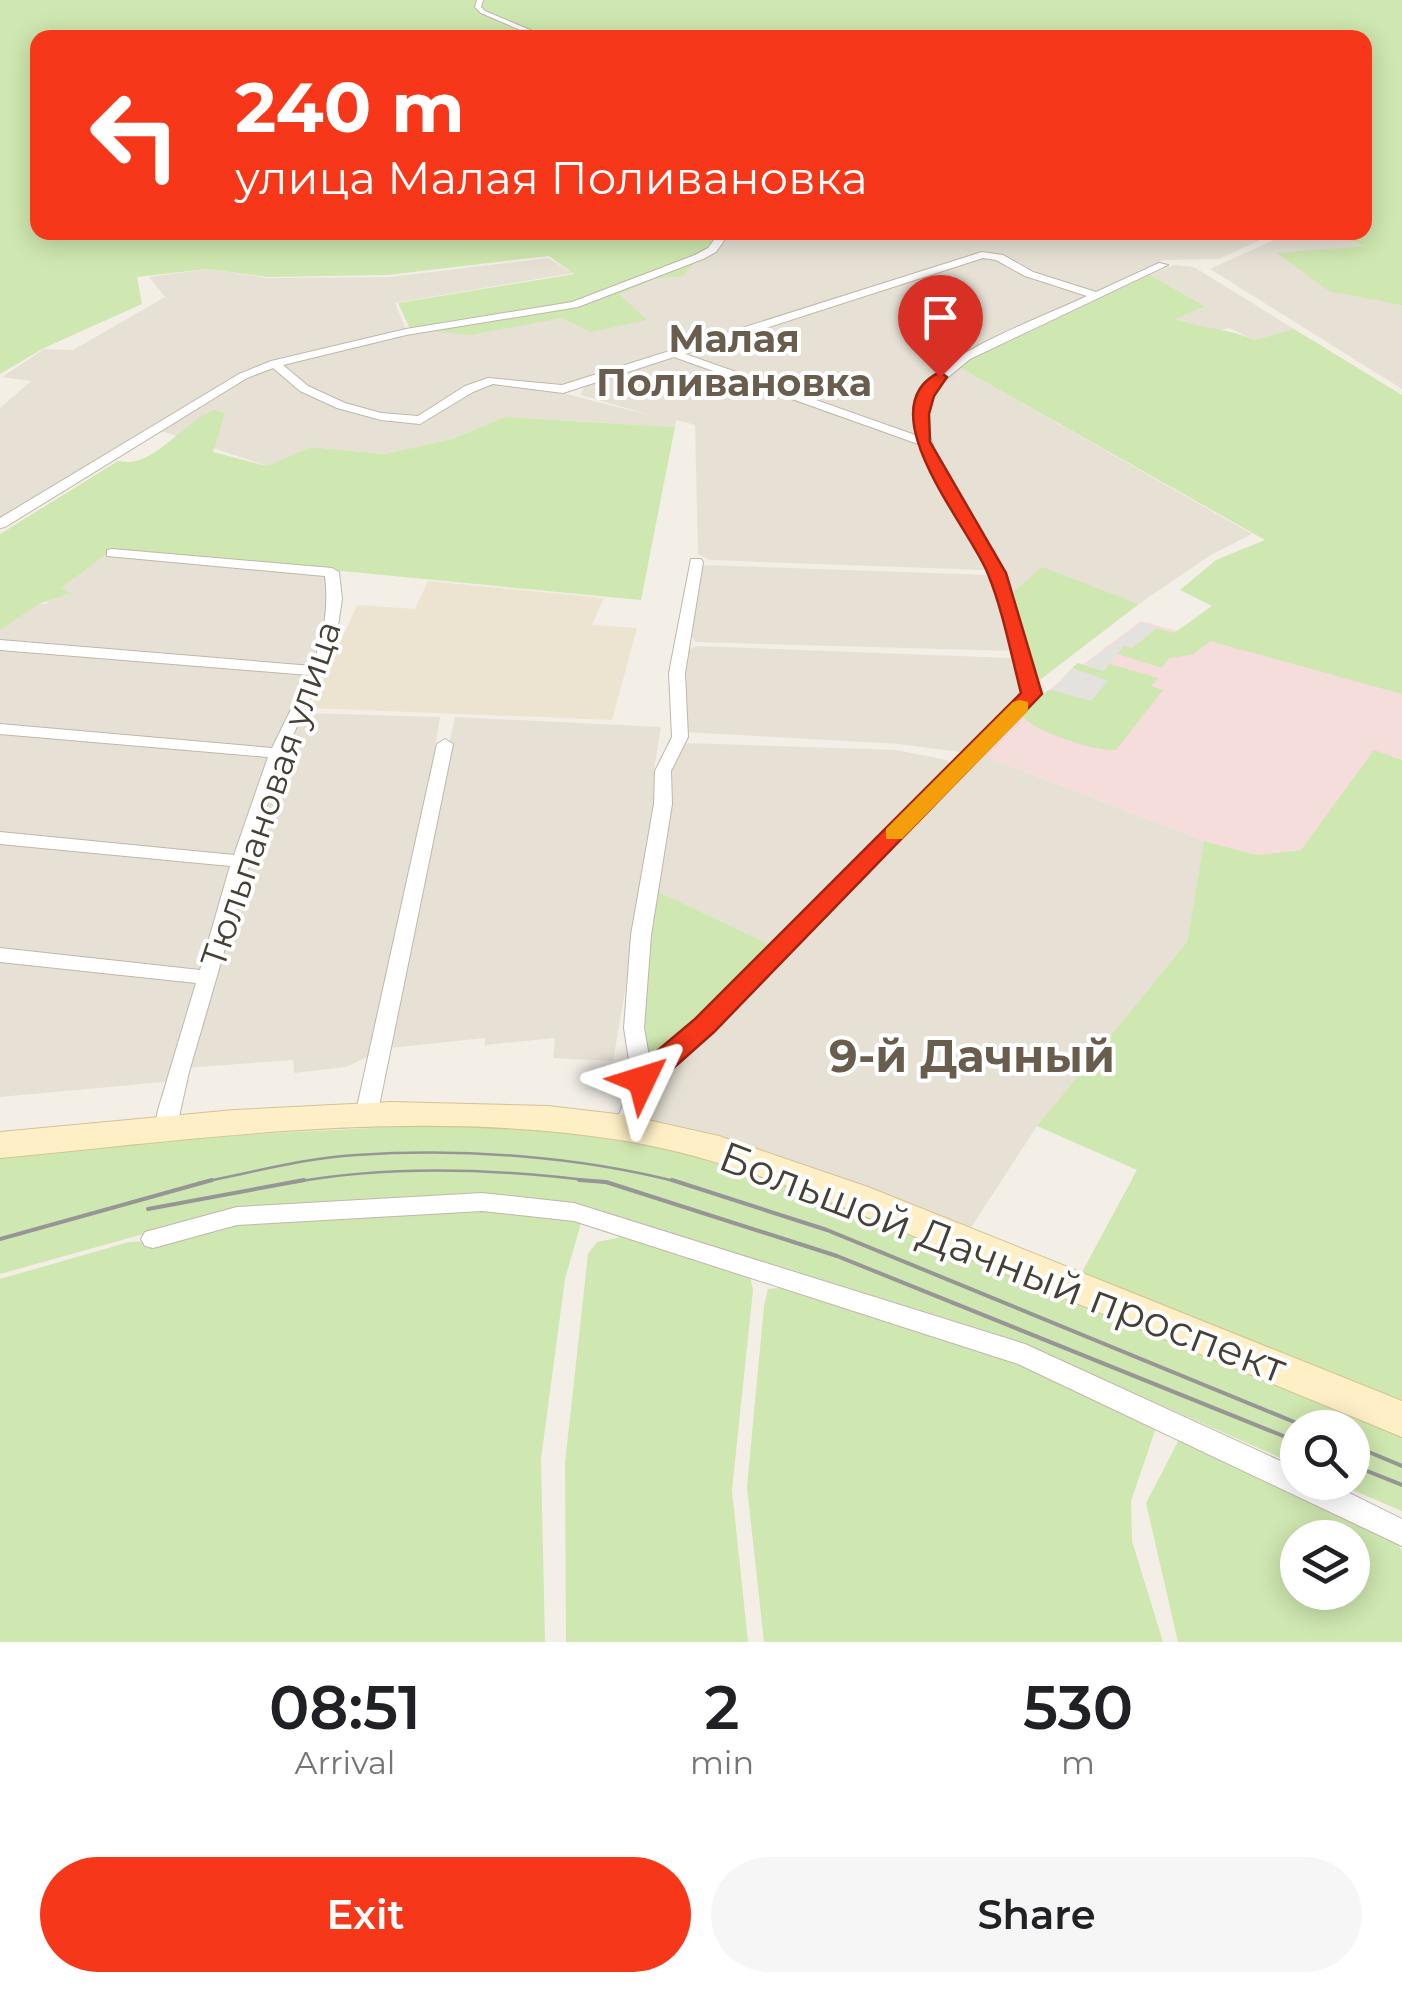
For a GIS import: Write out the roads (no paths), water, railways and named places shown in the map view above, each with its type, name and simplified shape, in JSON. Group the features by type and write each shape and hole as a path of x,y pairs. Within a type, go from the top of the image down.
{"main road":[{"name":"Большой Дачный проспект","path":"0,1146 366,1116 494,1114 625,1128 689,1141 855,1197 1402,1419"}],"street":[{"path":"480,0 478,6 484,12 527,30"},
{"path":"0,524 242,376 276,363 406,332 574,306 700,256 712,250 719,240"},
{"path":"276,363 292,381 333,403 420,420 469,388 492,380 563,389 676,354 742,328 982,255 999,256 1029,274 1096,296"},
{"path":"642,1080 704,1026 1032,694 997,573 922,442 921,414 926,395 952,366 1163,265"},
{"path":"676,354 922,442"},
{"name":"Тюльпановая улица","path":"112,553 332,572 337,595 335,630 277,754 240,861 172,1089 165,1130"},
{"path":"625,1128 642,1080 634,1028 641,935 664,804 663,770 680,737 677,673 696,562"},
{"path":"0,646 318,671"},
{"path":"0,729 277,754"},
{"path":"366,1116 446,744"},
{"path":"0,838 240,861"},
{"path":"0,955 207,977"},
{"path":"153,1239 236,1216 482,1202 574,1212 1025,1355 1280,1474"},
{"path":"1335,1500 1402,1533"}],"tram line":[{"path":"210,1181 336,1157 438,1153 562,1160 680,1182"},
{"path":"290,1183 408,1171 529,1174 587,1181"},
{"path":"148,1209 304,1180"},
{"path":"579,1180 587,1181"},
{"path":"672,1180 680,1182"},
{"path":"0,1239 210,1181"},
{"path":"198,1183 210,1181"},
{"path":"587,1181 606,1182 837,1256 1280,1435"},
{"path":"587,1181 608,1183"},
{"path":"680,1182 827,1230 1280,1416"},
{"path":"1370,1453 1402,1466"},
{"path":"1370,1472 1402,1485"}],"district":[{"name":"Малая Поливановка","path":"734,361"},
{"name":"9-й Дачный","path":"972,1056"}]}
